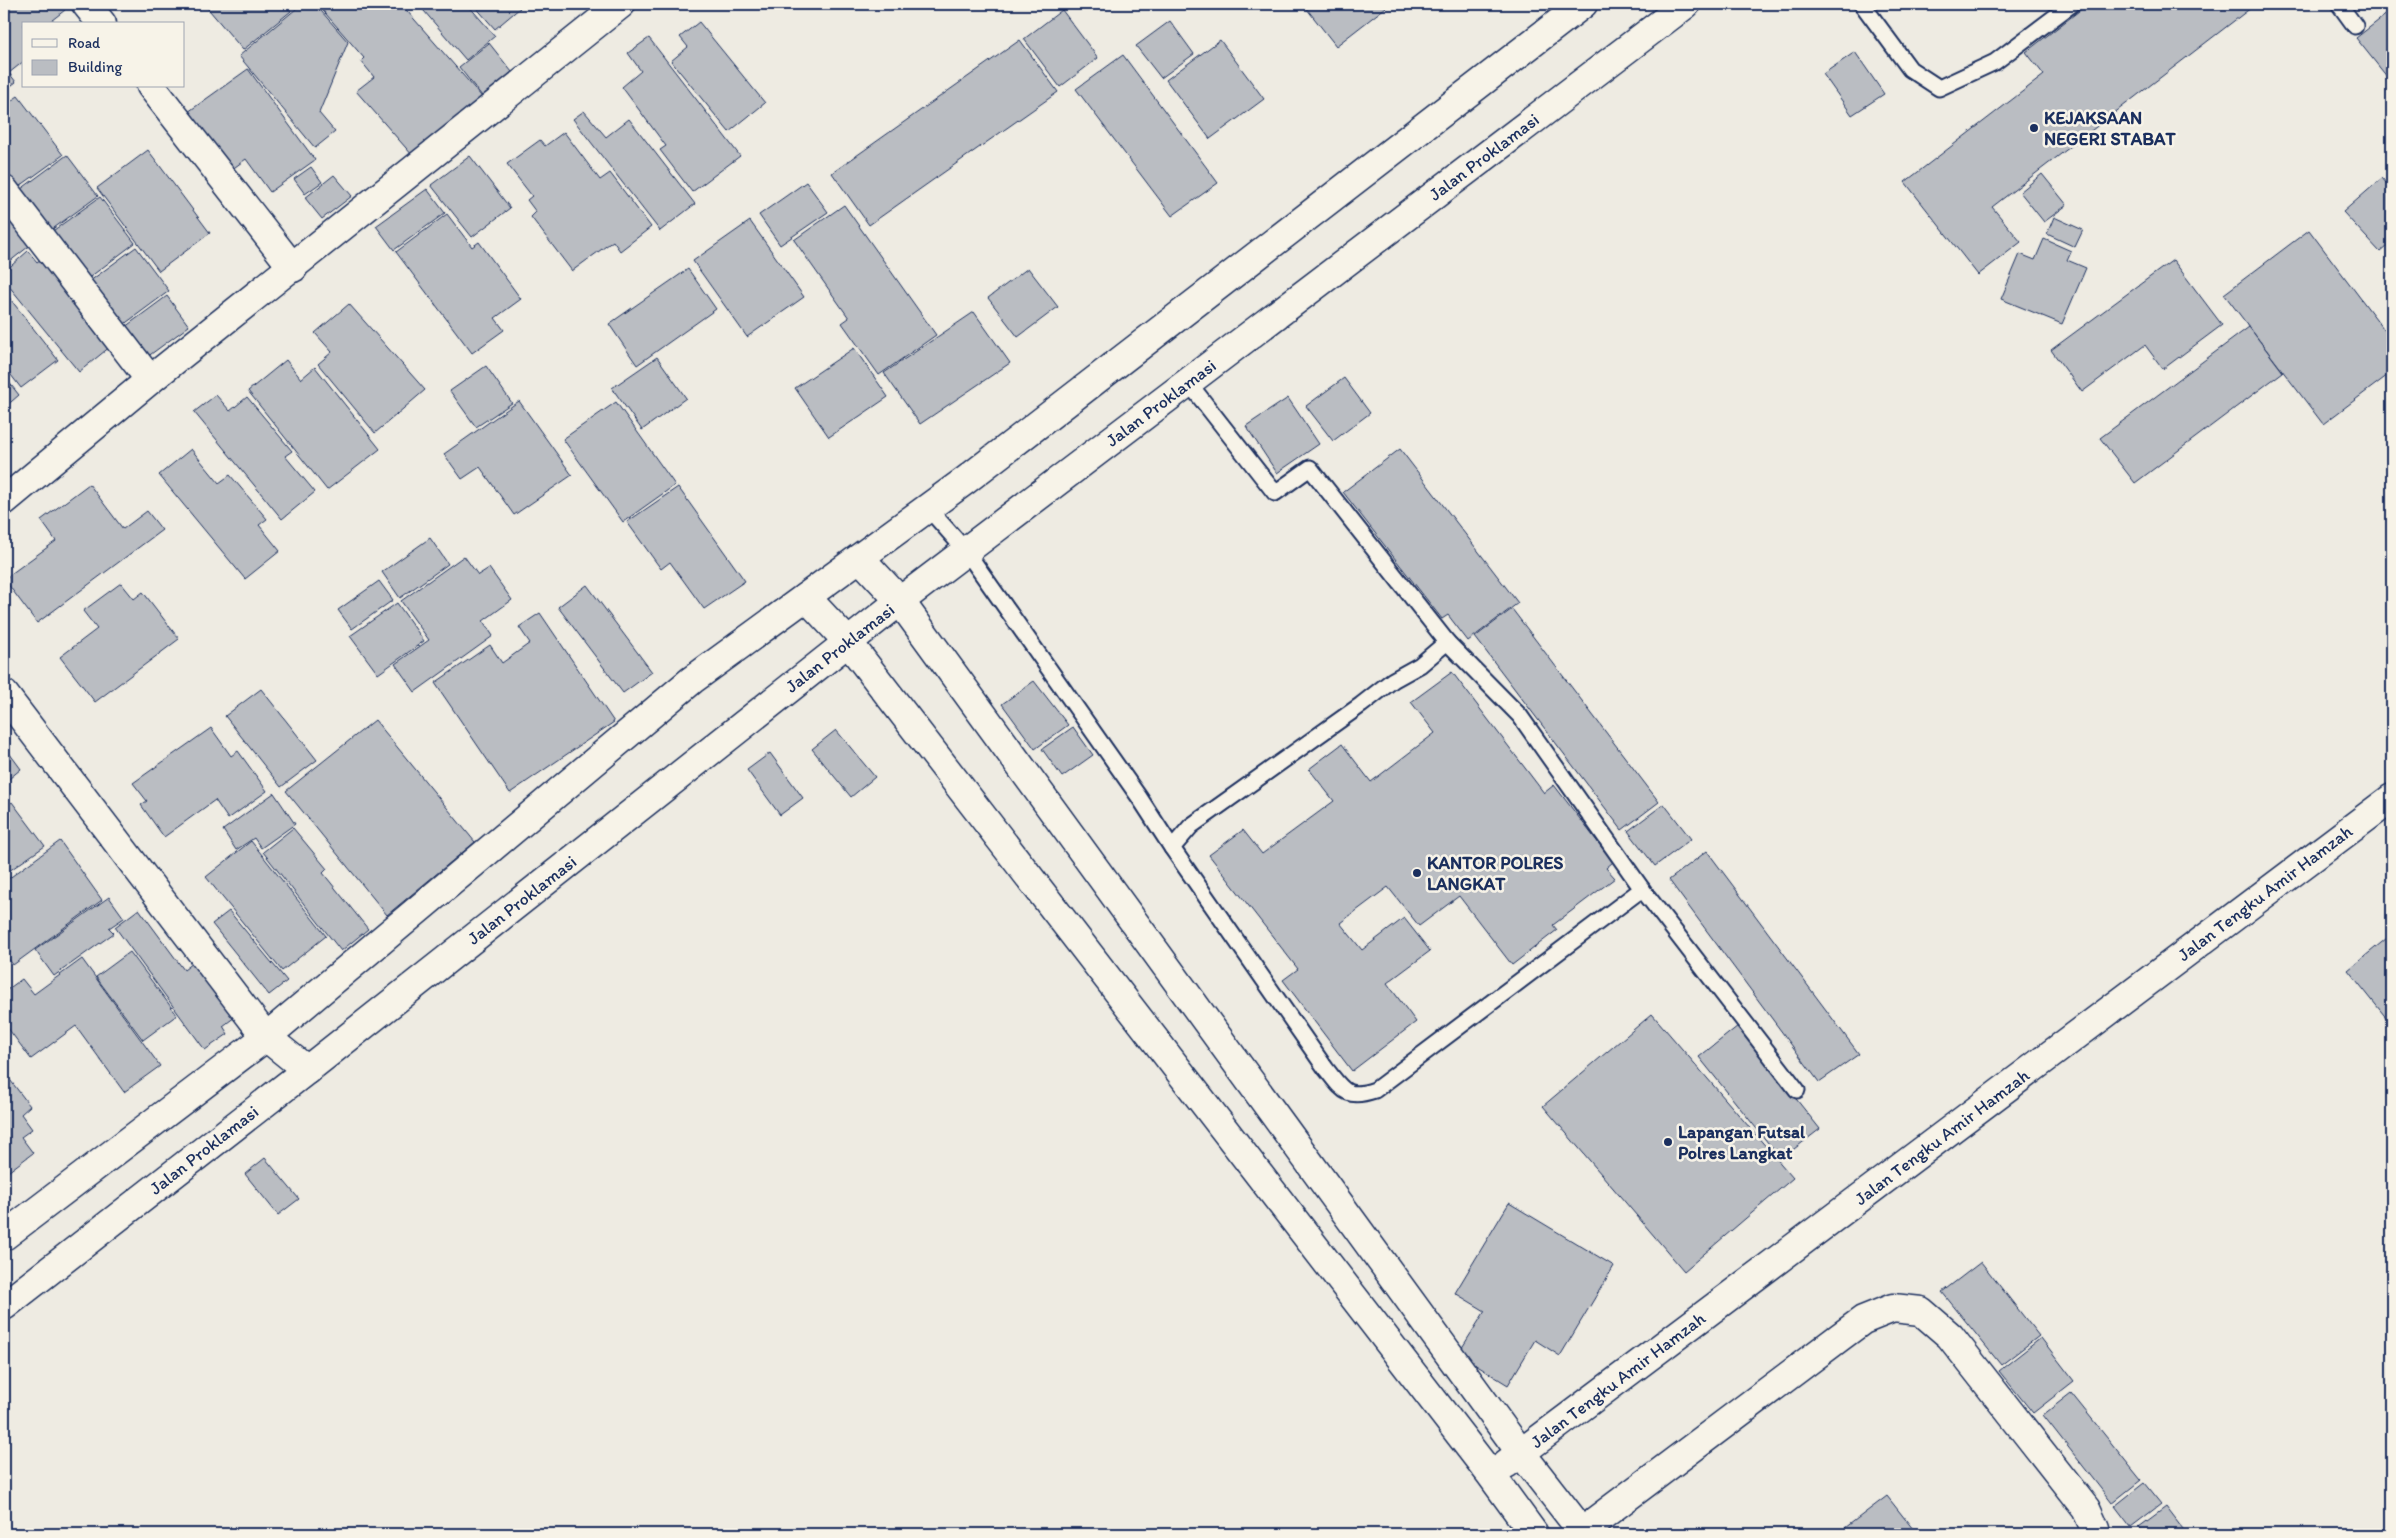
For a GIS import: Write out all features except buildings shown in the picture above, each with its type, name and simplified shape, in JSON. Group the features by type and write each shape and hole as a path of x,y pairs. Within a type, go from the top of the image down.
{"street":[{"path":"86,4 100,22"},
{"path":"4,501 150,380 293,268 548,60 621,4"},
{"path":"4,1236 266,1037 692,680 928,508 1584,4"},
{"name":"Jalan Proklamasi","path":"4,1306 307,1070 900,601 1686,4"},
{"path":"153,88 293,268"},
{"path":"4,190 150,380"},
{"path":"860,558 900,601 1521,1452 1583,1532 1863,1320 1893,1308 1921,1311 1950,1336 2086,1509 2096,1529 2096,1534"},
{"path":"806,597 848,642 1491,1474 1534,1534"},
{"path":"4,694 266,1037 307,1070"},
{"name":"Jalan Tengku Amir Hamzah","path":"1491,1474 2392,798"}],"lane":[{"path":"1862,4 1910,69 1939,88 1995,62 2072,4"},
{"path":"2339,4 2355,26"},
{"path":"1188,382 1275,493 1310,468 1447,642 1520,716 1642,889 1797,1090"},
{"path":"928,508 966,551 1139,797 1172,848 1326,1069 1345,1091 1359,1095 1375,1090 1642,889"},
{"path":"1172,848 1191,826 1361,705 1393,680 1420,665 1447,642"}],"place":[{"name":"KEJAKSAAN NEGERI STABAT","path":"2034,128"},
{"name":"KANTOR POLRES LANGKAT","path":"1417,873"},
{"name":"Lapangan Futsal Polres Langkat","path":"1668,1142"}]}
